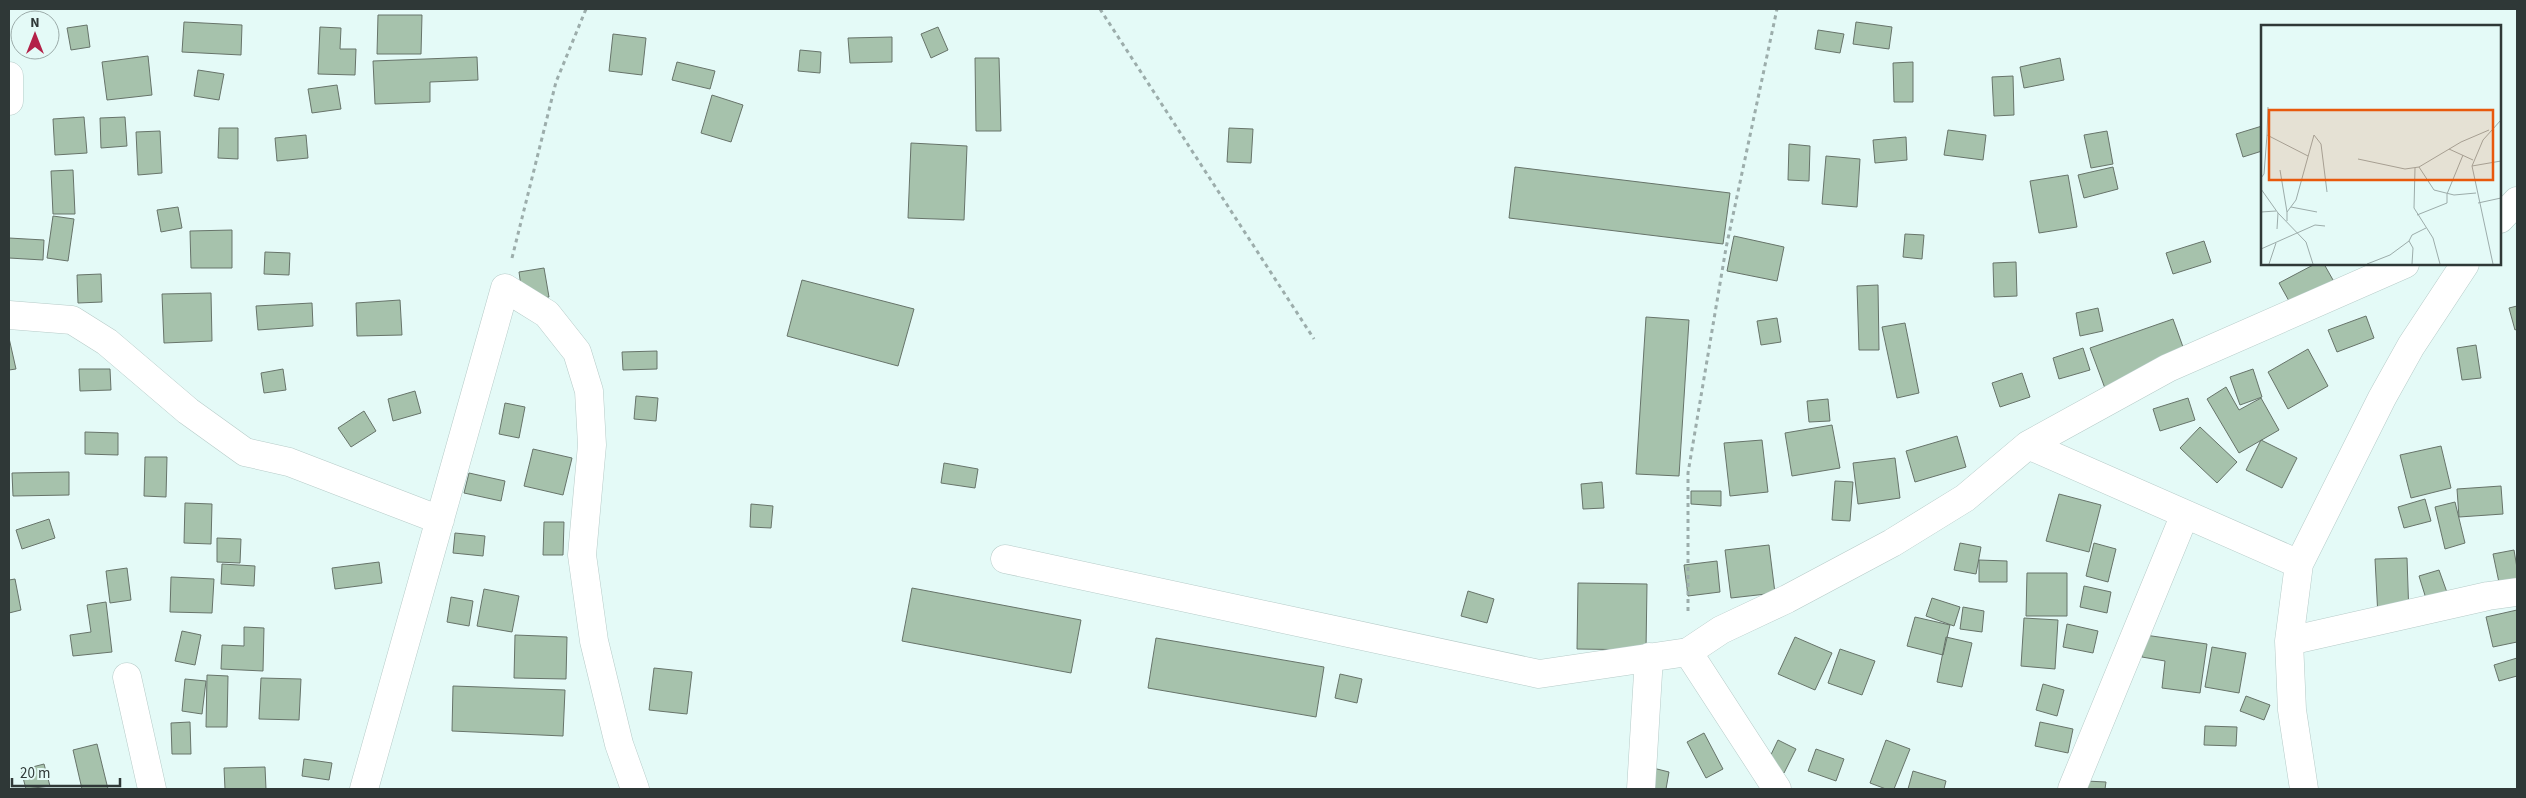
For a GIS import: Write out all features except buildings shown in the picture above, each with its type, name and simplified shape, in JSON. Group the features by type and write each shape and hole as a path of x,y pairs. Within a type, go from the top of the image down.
{"street":[{"path":"9,76 9,101"},
{"path":"2501,218 2517,201"},
{"path":"1005,559 1539,674 1688,652 1721,630 1813,585 1892,543 1957,503 2028,445 2168,368 2403,265"},
{"path":"2304,789 2292,710 2290,641 2299,564 2329,500 2386,389 2410,346 2464,265"},
{"path":"364,789 505,288 547,314 577,352 589,391 592,445 582,555 594,641 619,744 635,789"},
{"path":"9,315 72,320 107,342 188,411 245,452 289,462 440,520"},
{"path":"2028,445 2299,564"},
{"path":"2072,789 2186,514"},
{"path":"2290,641 2488,596 2517,592"},
{"path":"1688,652 1777,789"},
{"path":"1641,789 1649,658"},
{"path":"127,677 152,789"}],"path":[{"path":"505,288 556,82 586,9"},
{"path":"1100,9 1314,339"},
{"path":"1688,652 1688,473 1726,248 1777,9"}]}
